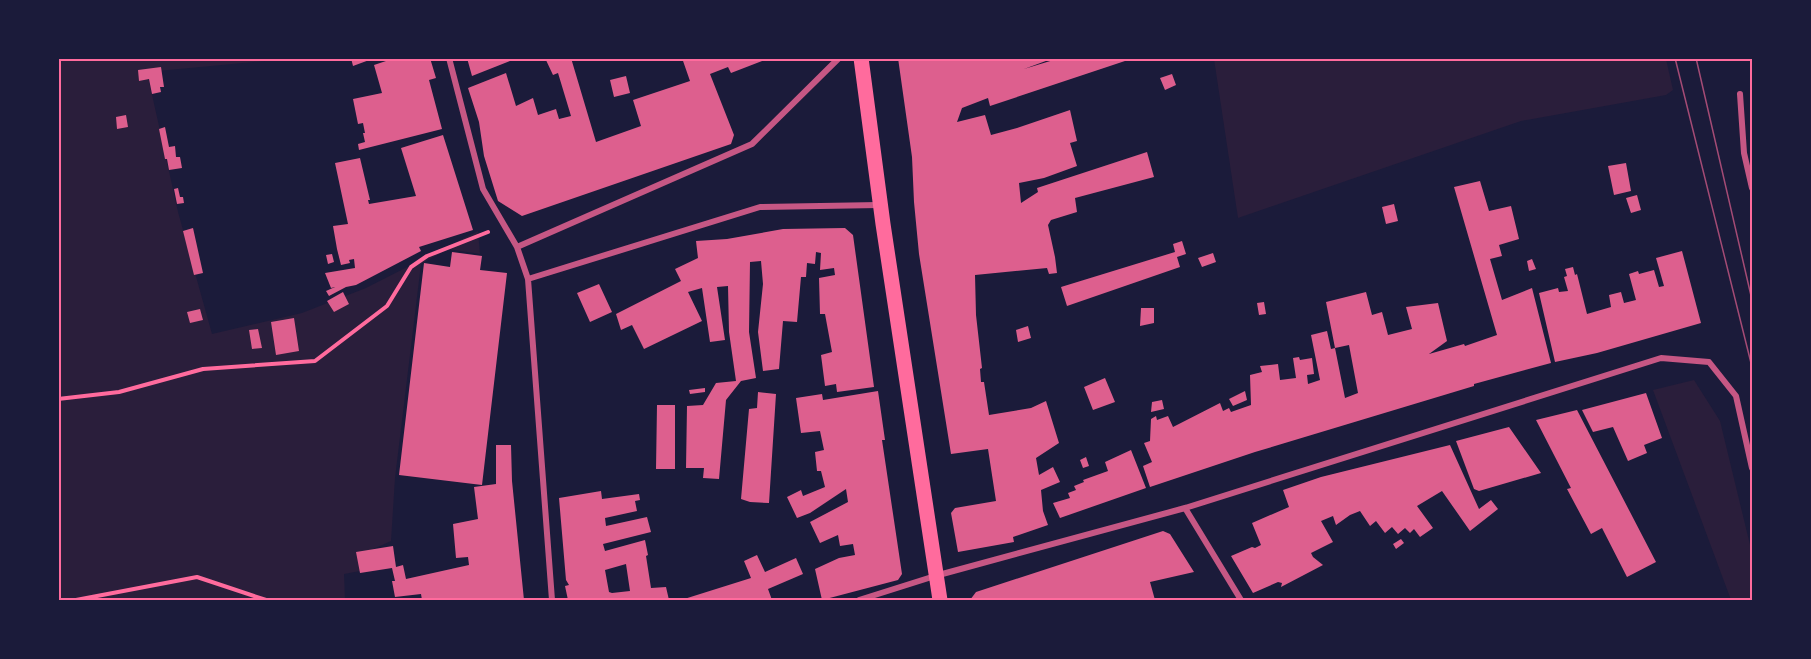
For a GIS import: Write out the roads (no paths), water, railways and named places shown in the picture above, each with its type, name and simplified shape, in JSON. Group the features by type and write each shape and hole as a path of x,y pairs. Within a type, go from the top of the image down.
{"main road":[{"path":"861,58 940,600"}],"street":[{"path":"449,58 483,189 517,247 528,279 552,600"},
{"path":"517,247 752,144 839,58"},
{"path":"1740,94 1744,153 1752,188"},
{"path":"528,279 760,207 881,205"},
{"path":"860,600 935,576 1185,508 1661,358 1709,362 1736,396 1752,468"},
{"path":"1185,508 1241,600"}],"tram line":[{"path":"1675,58 1752,367"},
{"path":"1696,58 1752,300"}]}
